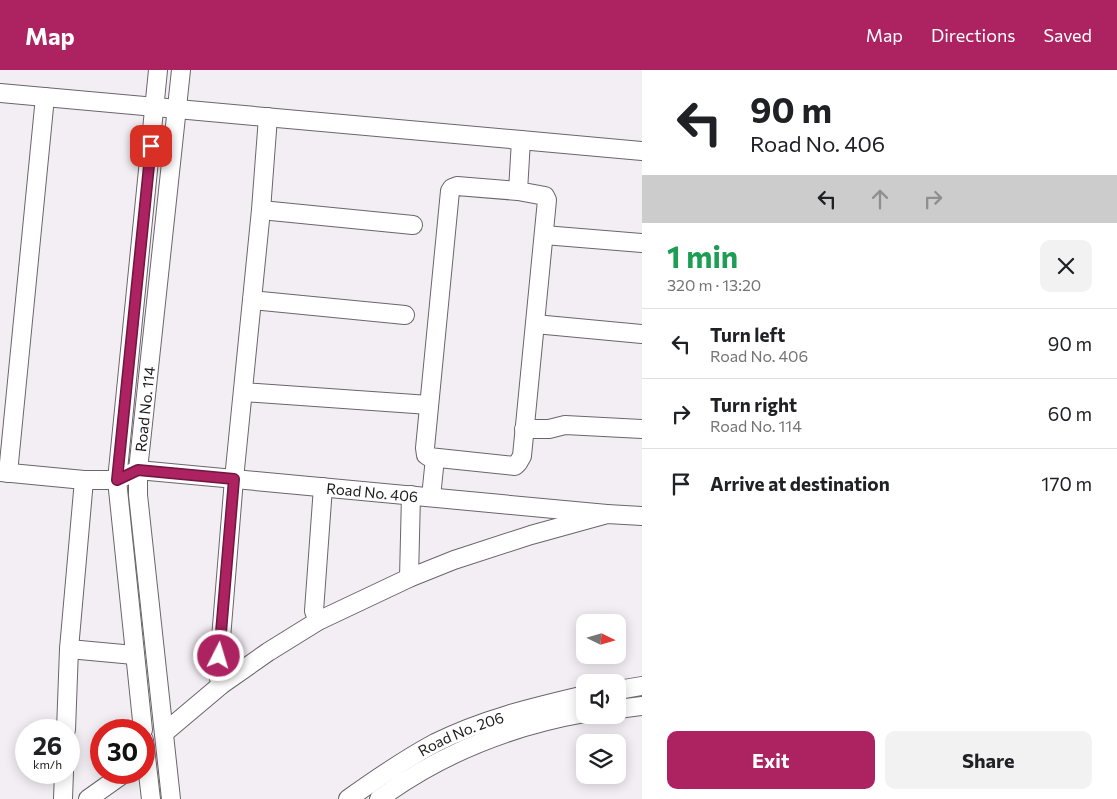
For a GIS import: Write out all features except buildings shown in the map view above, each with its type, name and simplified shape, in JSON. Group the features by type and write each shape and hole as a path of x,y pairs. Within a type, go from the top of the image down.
{"street":[{"name":"Road No. 114","path":"142,719 117,480 158,70"},
{"name":"Road No. 114","path":"171,799 138,495 138,470 181,70"},
{"path":"0,93 642,151"},
{"path":"44,97 4,473 84,480 117,480 138,470"},
{"path":"221,685 218,675 234,479 261,210 268,117"},
{"path":"518,191 521,140"},
{"path":"457,186 518,191 545,196 546,204 522,456 518,464 514,466 429,457 425,451 429,404 452,188 457,186"},
{"path":"261,210 413,225"},
{"path":"544,235 642,243"},
{"path":"252,300 404,315"},
{"path":"535,324 642,334"},
{"path":"243,392 429,404"},
{"path":"524,429 549,429 565,425 642,430"},
{"path":"431,497 435,458"},
{"name":"Road No. 406","path":"138,470 642,516"},
{"path":"66,719 69,648 84,480"},
{"path":"318,621 314,611 323,487"},
{"path":"409,578 411,495"},
{"path":"164,733 221,685 268,652 318,621 409,578 454,560 522,537 607,514"},
{"path":"69,648 134,655"},
{"path":"626,689 642,686"},
{"name":"Road No. 206","path":"348,799 381,775 435,743 488,721 532,707 576,697"},
{"path":"626,707 642,706"},
{"name":"Road No. 206","path":"379,799 448,757 491,738 524,726 576,715"},
{"path":"63,799 64,784"},
{"path":"88,799 109,784"},
{"path":"149,784 151,799"}],"route":[{"path":"151,146 117,480 138,470 234,479 219,656"}]}
